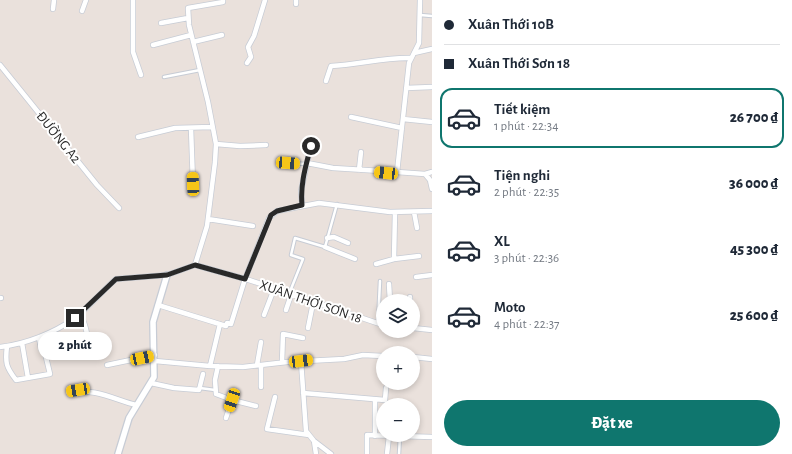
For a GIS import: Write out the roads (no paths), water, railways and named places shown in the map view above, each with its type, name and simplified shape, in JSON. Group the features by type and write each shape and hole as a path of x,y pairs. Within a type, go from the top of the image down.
{"street":[{"path":"53,9 54,0"},
{"path":"82,10 86,0"},
{"path":"133,0 133,52 141,75"},
{"path":"0,347 22,343 39,337 65,324 80,313 116,279 167,275 195,265 208,219 216,144 191,34 188,8 223,0"},
{"path":"247,63 251,57 248,47 254,36 265,0"},
{"path":"397,172 408,63 419,43 420,0"},
{"path":"161,23 188,18"},
{"path":"153,45 191,34"},
{"path":"193,42 222,35"},
{"path":"326,81 331,66 346,66 412,56 432,50"},
{"name":"ĐƯỜNG A2","path":"0,65 97,185 119,208"},
{"path":"406,88 432,87"},
{"path":"351,118 402,128"},
{"path":"403,119 432,122"},
{"path":"138,137 175,128 212,127"},
{"path":"191,128 193,184"},
{"path":"216,144 240,146 266,145"},
{"path":"302,205 301,191 311,146"},
{"path":"359,170 361,152"},
{"path":"307,164 359,170 425,174 432,172"},
{"path":"425,174 430,180 432,189"},
{"path":"158,304 226,326 227,323 231,324 245,279 271,215 277,211 302,205 319,203 337,204 365,210 432,212"},
{"path":"394,259 395,212"},
{"path":"414,212 417,228"},
{"path":"208,219 253,226"},
{"path":"328,238 334,237 348,243"},
{"path":"325,247 355,259"},
{"path":"376,264 394,259 420,256"},
{"name":"XUÂN THỚI SƠN 18","path":"195,265 245,279 376,323"},
{"path":"118,454 129,418 154,377 154,322 167,275"},
{"path":"416,277 432,275"},
{"path":"390,284 390,294"},
{"path":"264,315 274,289"},
{"path":"286,310 290,294"},
{"path":"308,328 313,303"},
{"path":"80,313 89,339 88,356"},
{"path":"210,366 220,324"},
{"path":"420,329 432,330"},
{"path":"282,362 283,334 303,338"},
{"path":"7,346 5,358 8,370 16,380 50,374 45,353 41,349 39,337"},
{"path":"261,342 259,365 261,388"},
{"path":"22,343 28,378"},
{"path":"107,365 155,358 218,366 259,365 282,362 344,359 363,355 376,356"},
{"path":"420,357 432,358"},
{"path":"301,361 306,431 314,441 331,454"},
{"path":"218,366 215,390 218,396 256,406"},
{"path":"151,383 174,388 199,390 203,374"},
{"path":"70,392 82,390 136,405"},
{"path":"303,393 342,395 385,400 386,390"},
{"path":"275,397 267,429 309,435"},
{"path":"226,418 232,400"},
{"path":"367,454 367,435 375,436 375,400"},
{"path":"420,437 432,437"},
{"path":"314,441 316,454"},
{"path":"387,454 388,442"}],"lane":[{"path":"419,15 432,16"},
{"path":"164,77 200,70"},
{"path":"288,163 307,164"},
{"path":"290,294 304,259 291,255 295,238 325,247 337,204"},
{"path":"380,281 380,294"},
{"path":"200,388 215,390"},
{"path":"399,454 400,442"}]}
